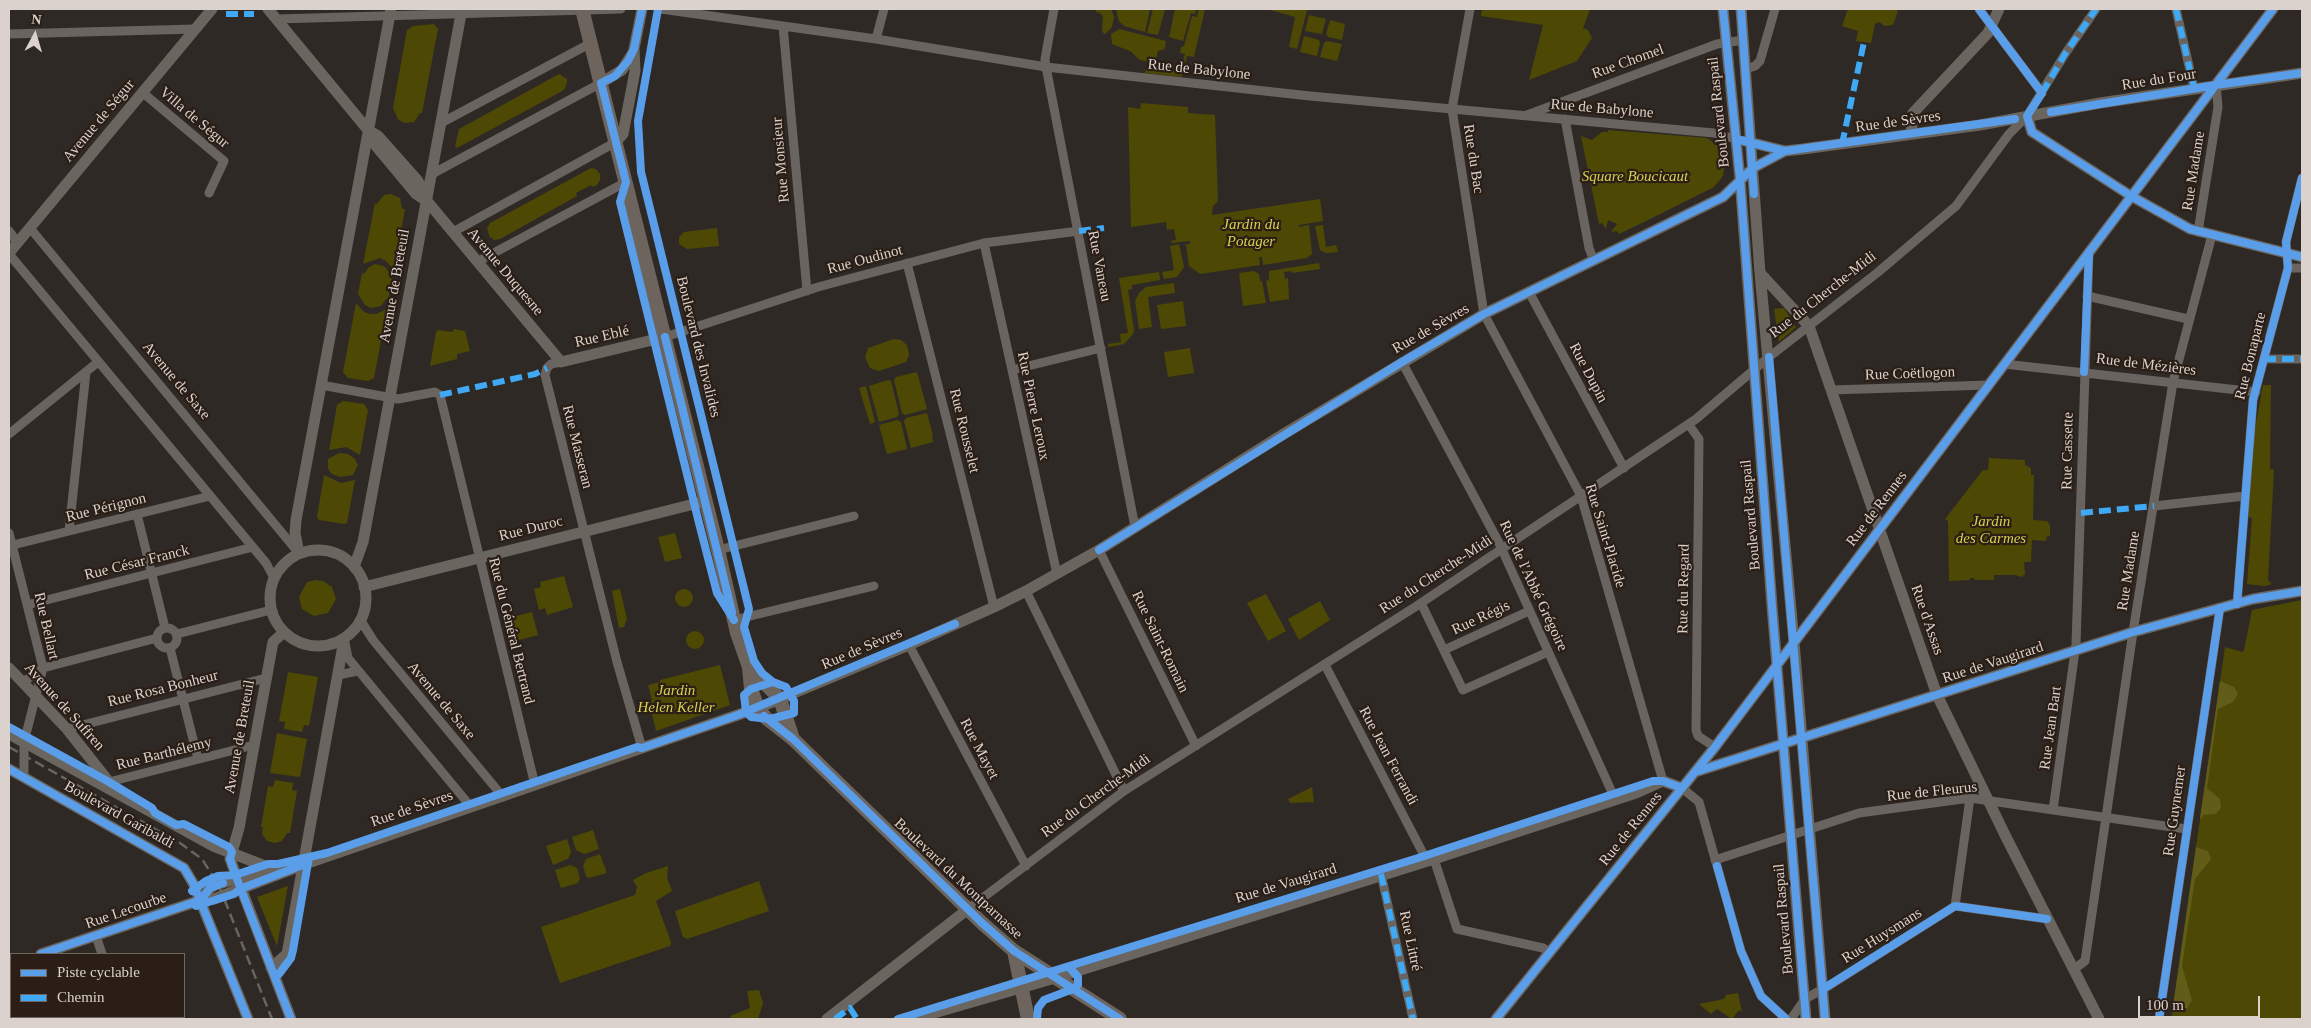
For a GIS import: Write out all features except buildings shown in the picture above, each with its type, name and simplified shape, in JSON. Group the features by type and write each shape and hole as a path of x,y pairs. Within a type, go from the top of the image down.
{"main road":[{"name":"Avenue de Ségur","path":"9,253 212,9"},
{"name":"Avenue Duquesne","path":"268,9 368,130 376,146 416,194 427,201 561,362"},
{"name":"Boulevard des Invalides","path":"583,9 734,620 749,668 751,689 758,708"},
{"path":"616,142 623,134 635,71 634,49 642,9"},
{"name":"Boulevard Raspail","path":"1723,9 1740,179 1806,1019"},
{"name":"Boulevard Raspail","path":"1741,9 1760,273 1794,642 1825,1019"},
{"path":"1911,134 1913,113 1988,33 1999,9"},
{"name":"Rue de Rennes","path":"1496,1019 1715,747 2273,9"},
{"name":"Avenue de Breteuil","path":"354,567 363,542 462,11"},
{"path":"299,553 295,532 296,520 390,12"},
{"path":"600,83 622,70 634,49"},
{"name":"Rue du Four","path":"2027,116 2194,88 2302,74"},
{"path":"2027,116 2032,132 2130,196 2198,232 2302,257"},
{"name":"Rue de Sèvres","path":"215,885 239,884 305,864 758,708 909,645 994,606 1026,591 1100,550 1402,362 1484,314 1723,197 1753,168 1785,151 2027,116"},
{"name":"Rue de Sèvres","path":"1736,139 1785,151"},
{"path":"1746,274 1760,273 1809,326"},
{"name":"Rue d'Assas","path":"1809,326 1937,695 2098,1019"},
{"name":"Rue Eblé","path":"561,362 664,337"},
{"name":"Rue Duroc","path":"364,587 706,501"},
{"path":"312,551 331,552 347,560 354,567 364,587 366,599 361,621 355,630 344,640 335,644 313,646 294,640 284,632 271,610 270,594 274,578 285,563 299,553 312,551"},
{"name":"Rue de Vaugirard","path":"1695,772 2133,632 2220,608 2302,591"},
{"name":"Avenue de Breteuil","path":"232,852 239,828 273,642 284,632"},
{"path":"271,968 287,954 305,864 344,640"},
{"name":"Avenue de Suffren","path":"9,668 22,684 67,728 111,786"},
{"name":"Boulevard des Invalides","path":"749,668 780,699"},
{"name":"Boulevard du Montparnasse","path":"780,699 793,739"},
{"name":"Boulevard du Montparnasse","path":"758,708 766,718 793,739 968,910 1014,951 1120,1019"},
{"name":"Boulevard Garibaldi","path":"9,734 111,786 213,846 273,868"},
{"path":"1715,747 1729,757 1736,758"},
{"name":"Boulevard Garibaldi","path":"9,769 179,864 191,877 248,1019"},
{"path":"1663,781 1682,788"},
{"name":"Rue de Vaugirard","path":"914,1019 927,1017 1022,986 1055,978 1381,874 1431,860 1615,799 1663,781"},
{"path":"232,852 230,859 291,1019"},
{"name":"Rue de Sèvres","path":"200,900 214,899 239,884 273,868 290,864 305,864"},
{"name":"Rue Lecourbe","path":"56,952 200,900 215,885"},
{"name":"Rue du Cherche-Midi","path":"827,1019 968,910"},
{"name":"Boulevard du Montparnasse","path":"1014,951 1028,1019"}],"street":[{"path":"276,19 390,12 621,9"},
{"name":"Rue de Babylone","path":"661,9 876,39 1046,67 1452,110 1714,133 1736,139"},
{"path":"876,39 884,9"},
{"name":"Rue Vaneau","path":"1054,9 1045,59 1046,67 1135,527"},
{"name":"Rue du Bac","path":"1470,9 1452,110 1484,314"},
{"path":"1746,69 1755,66 1760,61 1775,9"},
{"path":"1980,9 2042,93"},
{"name":"Rue du Cherche-Midi","path":"968,910 1124,792 1421,603 1689,425 1769,357 1877,273 1956,206 2009,134 2027,116 2065,54 2096,9"},
{"path":"2176,9 2194,88"},
{"name":"Rue Monsieur","path":"783,26 807,291"},
{"path":"9,34 195,28"},
{"name":"Rue Chomel","path":"1524,116 1726,42 1744,40"},
{"path":"441,124 591,43"},
{"path":"432,174 600,83"},
{"name":"Rue Madame","path":"2198,232 2218,107 2216,85"},
{"name":"Villa de Ségur","path":"142,92 224,161 209,193"},
{"path":"1565,119 1589,248 1594,261"},
{"path":"453,232 616,142"},
{"name":"Rue Bonaparte","path":"2237,604 2253,400 2288,268 2286,242 2302,178"},
{"path":"477,262 626,182"},
{"name":"Avenue de Saxe","path":"30,228 279,526 299,553"},
{"path":"9,231 17,242"},
{"name":"Rue Oudinot","path":"664,337 807,291 984,243 1078,231"},
{"name":"Rue Madame","path":"2074,969 2085,961 2133,632 2173,382 2188,319 2212,235"},
{"name":"Rue Pierre Leroux","path":"984,243 1057,574"},
{"name":"Rue Cassette","path":"2075,651 2089,252"},
{"path":"9,253 253,547 266,563 274,578"},
{"name":"Rue Rousselet","path":"907,263 994,606"},
{"path":"2288,268 2302,268"},
{"name":"Rue Dupin","path":"1529,292 1624,468"},
{"path":"2087,296 2188,319"},
{"name":"Rue Saint-Placide","path":"1484,314 1581,496 1663,781"},
{"path":"1012,370 1101,348"},
{"path":"2264,359 2302,360"},
{"path":"9,434 98,362"},
{"name":"Rue Eblé","path":"547,368 551,364 561,362"},
{"name":"Rue de l'Abbé Grégoire","path":"1402,362 1502,550 1615,799"},
{"name":"Rue de Mézières","path":"2004,364 2256,392"},
{"name":"Rue Masseran","path":"547,368 545,375 583,532 642,748"},
{"path":"70,531 86,372"},
{"path":"321,385 390,398"},
{"name":"Rue Coëtlogon","path":"1831,390 1989,385"},
{"name":"Rue du Général Bertrand","path":"390,398 402,399 435,392 440,395 478,558 535,785"},
{"name":"Rue du Regard","path":"1689,425 1699,439 1696,730 1698,736 1715,747"},
{"name":"Rue Pérignon","path":"11,545 210,496"},
{"path":"2154,506 2245,496"},
{"path":"137,514 165,628"},
{"path":"718,550 854,516"},
{"path":"279,526 288,526 296,520"},
{"name":"Rue Bellart","path":"9,533 43,668 24,742 24,778"},
{"name":"Rue César Franck","path":"27,605 253,547"},
{"name":"Rue Saint-Romain","path":"1100,550 1196,746"},
{"path":"734,620 874,586"},
{"path":"1026,591 1124,792"},
{"path":"1421,603 1463,690 1548,652"},
{"name":"Rue Guynemer","path":"2160,1019 2186,829 2220,608"},
{"path":"177,634 271,610"},
{"name":"Rue Régis","path":"1444,650 1529,611"},
{"name":"Avenue de Saxe","path":"361,621 373,640 503,797"},
{"path":"165,628 173,629 177,634 177,642 170,648 162,647 157,638 159,631 165,628"},
{"path":"22,684 43,668 157,638"},
{"path":"344,640 348,658 471,807"},
{"name":"Rue Mayet","path":"909,645 1026,866"},
{"path":"170,648 198,759"},
{"name":"Rue Jean Bart","path":"2053,810 2075,651"},
{"name":"Rue Jean Ferrandi","path":"1325,665 1431,860 1457,929 1543,948 1550,953"},
{"path":"338,676 358,671"},
{"name":"Rue Rosa Bonheur","path":"67,728 266,678"},
{"name":"Rue Barthélemy","path":"111,786 198,759 254,745"},
{"path":"1682,788 1699,802 1742,951 1761,996 1786,1019"},
{"path":"1970,798 1955,906 2047,918"},
{"name":"Rue de Fleurus","path":"1715,860 1859,813 1970,798 2186,829"},
{"name":"Rue Littré","path":"1381,874 1412,1019"},
{"name":"Rue Huysmans","path":"1805,999 1823,990 1955,906"},
{"path":"96,936 102,953"},
{"path":"1791,1019 1805,999"}],"green space":[{"path":"1096,9 1111,9 1114,17 1112,27 1105,34 1102,32 1103,16 1096,12"},
{"path":"1116,9 1150,9 1145,32 1124,26 1119,21"},
{"path":"1153,9 1165,9 1158,35 1147,33"},
{"path":"1175,9 1196,9 1195,14 1191,13 1183,41 1169,37"},
{"path":"1199,9 1205,9 1194,57 1187,56 1182,77 1145,73 1146,67 1150,65 1173,72 1173,70 1180,72 1185,54 1180,53 1181,47 1184,46 1192,16 1197,17"},
{"path":"1267,9 1307,10 1297,49 1289,47 1295,17"},
{"path":"1482,9 1590,9 1583,28 1588,30 1592,38 1577,61 1529,80 1543,25 1481,16"},
{"path":"1848,9 1896,9 1898,11 1893,25 1885,26 1879,22 1875,24 1871,43 1856,41 1858,31 1842,26"},
{"path":"1309,15 1326,19 1322,34 1305,31"},
{"path":"1330,20 1345,24 1342,40 1328,37 1326,34"},
{"path":"434,24 438,29 422,113 414,122 404,123 398,119 393,108 407,30 413,26"},
{"path":"1119,29 1166,41 1165,49 1158,51 1155,63 1140,60 1130,51 1112,44 1111,34"},
{"path":"1304,36 1319,40 1317,56 1300,52"},
{"path":"1327,41 1342,44 1337,61 1320,57 1324,43"},
{"path":"559,74 567,79 564,90 457,148 455,146 459,129"},
{"name":"Jardin du Potager","path":"1141,103 1188,107 1188,113 1215,115 1218,201 1213,206 1212,215 1320,199 1323,221 1299,225 1299,227 1309,225 1312,254 1307,258 1263,265 1262,257 1259,257 1260,265 1200,274 1189,266 1186,244 1190,244 1190,241 1171,243 1171,241 1176,240 1174,229 1167,230 1166,222 1131,227 1128,107 1140,109"},
{"name":"Square Boucicaut","path":"1608,130 1707,138 1718,146 1722,159 1725,159 1723,176 1714,187 1648,220 1619,234 1617,231 1611,232 1617,224 1608,220 1606,229 1602,223 1599,224 1581,136 1592,140 1602,132 1608,132"},
{"path":"591,168 596,169 600,174 600,180 597,185 592,187 591,185 576,193 577,196 500,239 494,240 489,236 487,228 490,223"},
{"path":"391,194 400,198 402,209 405,209 394,270 386,261 380,258 363,264 375,203 377,204 384,195"},
{"path":"1323,225 1326,247 1336,245 1338,252 1326,253 1320,250 1315,226"},
{"path":"717,228 719,246 687,249 679,244 679,237 684,232"},
{"path":"1179,244 1184,267 1177,277 1164,279 1162,272 1174,270 1170,246"},
{"path":"1319,263 1320,269 1292,273 1291,271 1284,272 1285,279 1288,278 1289,299 1270,302 1266,281 1269,280 1269,271"},
{"path":"375,264 384,266 392,279 388,300 386,299 381,306 371,308 365,305 358,294 362,273 364,274 369,267"},
{"path":"1254,271 1259,274 1260,281 1262,281 1266,303 1243,306 1239,273"},
{"path":"1159,272 1160,280 1132,285 1132,289 1128,290 1133,334 1124,344 1108,347 1108,344 1121,342 1120,334 1128,333 1119,278"},
{"path":"1174,283 1175,293 1148,297 1152,327 1139,329 1135,301 1139,293 1146,287"},
{"path":"1183,301 1186,326 1161,329 1157,305"},
{"path":"356,303 364,312 370,314 376,314 387,309 374,378 368,381 348,378 343,372"},
{"path":"1784,308 1796,327 1779,342 1774,309"},
{"path":"454,329 465,331 470,351 457,354 457,359 430,366 436,332 438,330 452,332"},
{"path":"894,339 901,340 907,345 909,355 906,362 879,371 870,368 865,357 868,348"},
{"path":"1190,348 1194,373 1168,377 1164,352"},
{"path":"917,372 927,409 905,415 902,413 894,380 896,377"},
{"path":"888,380 891,381 899,414 897,417 879,422 869,386"},
{"path":"2263,385 2271,385 2270,469 2274,470 2268,580 2272,584 2265,586 2247,584 2252,518 2248,517 2254,434"},
{"path":"866,386 875,422 870,424 859,388"},
{"path":"343,401 364,404 368,410 360,455 346,447 329,450 337,405"},
{"path":"927,413 933,442 911,448 904,421 906,418"},
{"path":"897,420 901,422 907,449 887,454 879,425"},
{"path":"339,453 348,454 355,459 358,465 353,475 340,477 332,474 328,469 328,459"},
{"name":"Jardin des Carmes","path":"1989,458 2025,460 2025,465 2031,468 2031,475 2034,475 2033,520 2047,521 2050,525 2050,536 2047,536 2046,541 2032,540 2031,562 2024,562 2025,574 2022,577 1994,575 1994,580 1975,580 1970,578 1970,580 1949,581 1948,521 1945,519 1983,470 1988,470"},
{"path":"324,475 341,483 355,480 347,523 319,520 317,517"},
{"path":"675,533 682,558 665,562 658,537"},
{"path":"564,576 573,607 547,615 545,608 539,610 534,589 541,587 540,582"},
{"path":"323,581 332,587 336,599 328,613 314,616 302,609 299,597 307,582"},
{"path":"620,589 627,619 624,627 619,628 612,591"},
{"path":"684,589 692,594 693,598 688,606 684,607 676,602 675,598 680,590"},
{"path":"1266,594 1286,631 1268,641 1247,603"},
{"path":"2302,600 2302,1019 2171,1019 2225,647 2242,652 2244,650 2252,610"},
{"path":"1320,601 1330,620 1299,640 1288,619"},
{"path":"532,612 538,635 511,642 505,619"},
{"path":"695,631 703,636 704,640 699,648 695,649 687,644 686,640 691,632"},
{"name":"Jardin Helen Keller","path":"720,665 730,705 656,731 649,701 652,700 648,685 660,682 660,680"},
{"path":"288,672 318,677 309,726 304,725 302,732 284,729 285,722 279,721"},
{"path":"277,733 307,739 300,777 270,773"},
{"path":"275,780 293,783 292,790 297,791 290,833 287,833 282,841 275,843 267,841 262,834 263,827 261,827 268,786 273,787"},
{"path":"1312,787 1314,802 1290,803 1288,799"},
{"path":"593,830 599,849 584,854 576,850 572,837"},
{"path":"567,839 571,852 568,859 553,865 546,846"},
{"path":"600,854 607,873 589,878 586,876 583,866 586,859"},
{"path":"570,865 577,868 580,878 578,883 561,888 555,870"},
{"path":"668,866 667,878 672,891 656,901 671,942 670,946 560,983 541,927 635,895 637,887 633,880 646,873"},
{"path":"759,881 769,911 687,939 683,937 675,911"},
{"path":"288,886 277,946 257,897"},
{"path":"759,990 763,1003 758,1019 731,1019 730,1016 750,1008 747,991"},
{"path":"1738,993 1742,1012 1739,1010 1732,1019 1717,1009 1711,1014 1699,1004 1724,999 1726,995"}],"shaded area":[{"path":"2220,681 2234,687 2238,694 2233,702 2218,709 2207,788 2220,799 2221,808 2216,814 2203,815 2202,819 2200,818"},
{"path":"2196,847 2208,851 2211,859 2195,879 2182,966 2192,1000 2187,1009 2173,1007"}],"railway":[{"path":"9,747 180,843 202,859 219,886 272,1019"}],"marked path":[{"path":"2042,93 2065,54 2096,9"},
{"path":"2176,9 2194,88"},
{"path":"226,14 254,14"},
{"path":"1842,144 1864,42"},
{"path":"1079,231 1104,228"},
{"path":"2264,359 2302,359"},
{"path":"440,395 535,374 547,368"},
{"path":"2081,513 2154,506"},
{"path":"1381,874 1413,1019"},
{"path":"835,1019 850,1008 857,1019"}],"cycle path":[{"path":"642,9 634,49 628,61 615,76 601,83 626,182 620,202 699,523 717,593 734,620"},
{"path":"658,9 638,121 641,172 749,609 744,627 754,661 762,673 773,682 786,687 794,701 794,713 770,719 751,717 746,712 744,695 751,689 773,682"},
{"path":"1723,9 1740,179 1772,606 1806,1019"},
{"path":"1741,9 1754,194"},
{"path":"1979,9 2042,93 2027,116 2032,132 2131,196 2190,229 2302,257"},
{"path":"1496,1019 1715,747 2273,9"},
{"path":"2051,112 2302,73"},
{"path":"1736,139 1785,151 2015,119"},
{"path":"1099,550 1402,362 1484,314 1723,197 1753,168 1785,151"},
{"path":"2237,604 2253,400 2288,268 2286,242 2302,178"},
{"path":"2084,372 2089,252"},
{"path":"665,337 732,612"},
{"path":"1769,357 1825,1019"},
{"path":"1695,772 2133,632 2253,599 2302,591"},
{"path":"2159,1019 2220,608"},
{"path":"192,891 206,881 218,876 235,875 268,864 278,864 327,853 637,747 642,748 738,715 955,624"},
{"path":"764,716 793,739 982,923 1014,951 1120,1019"},
{"path":"9,727 109,782 176,825 184,824 229,847 232,852 230,859 237,879 291,1019"},
{"path":"9,769 184,868 193,883 248,1019"},
{"path":"898,1019 1418,858 1653,781 1663,781 1682,788"},
{"path":"279,974 291,958 309,857"},
{"path":"196,906 234,894 240,889 305,864"},
{"path":"1717,866 1741,951 1761,996 1786,1019"},
{"path":"44,953 201,900 210,888 223,883"},
{"path":"1823,989 1955,906 2047,919"},
{"path":"1037,1019 1038,1008 1044,1000 1073,989 1078,985 1078,977 1069,967"}]}
